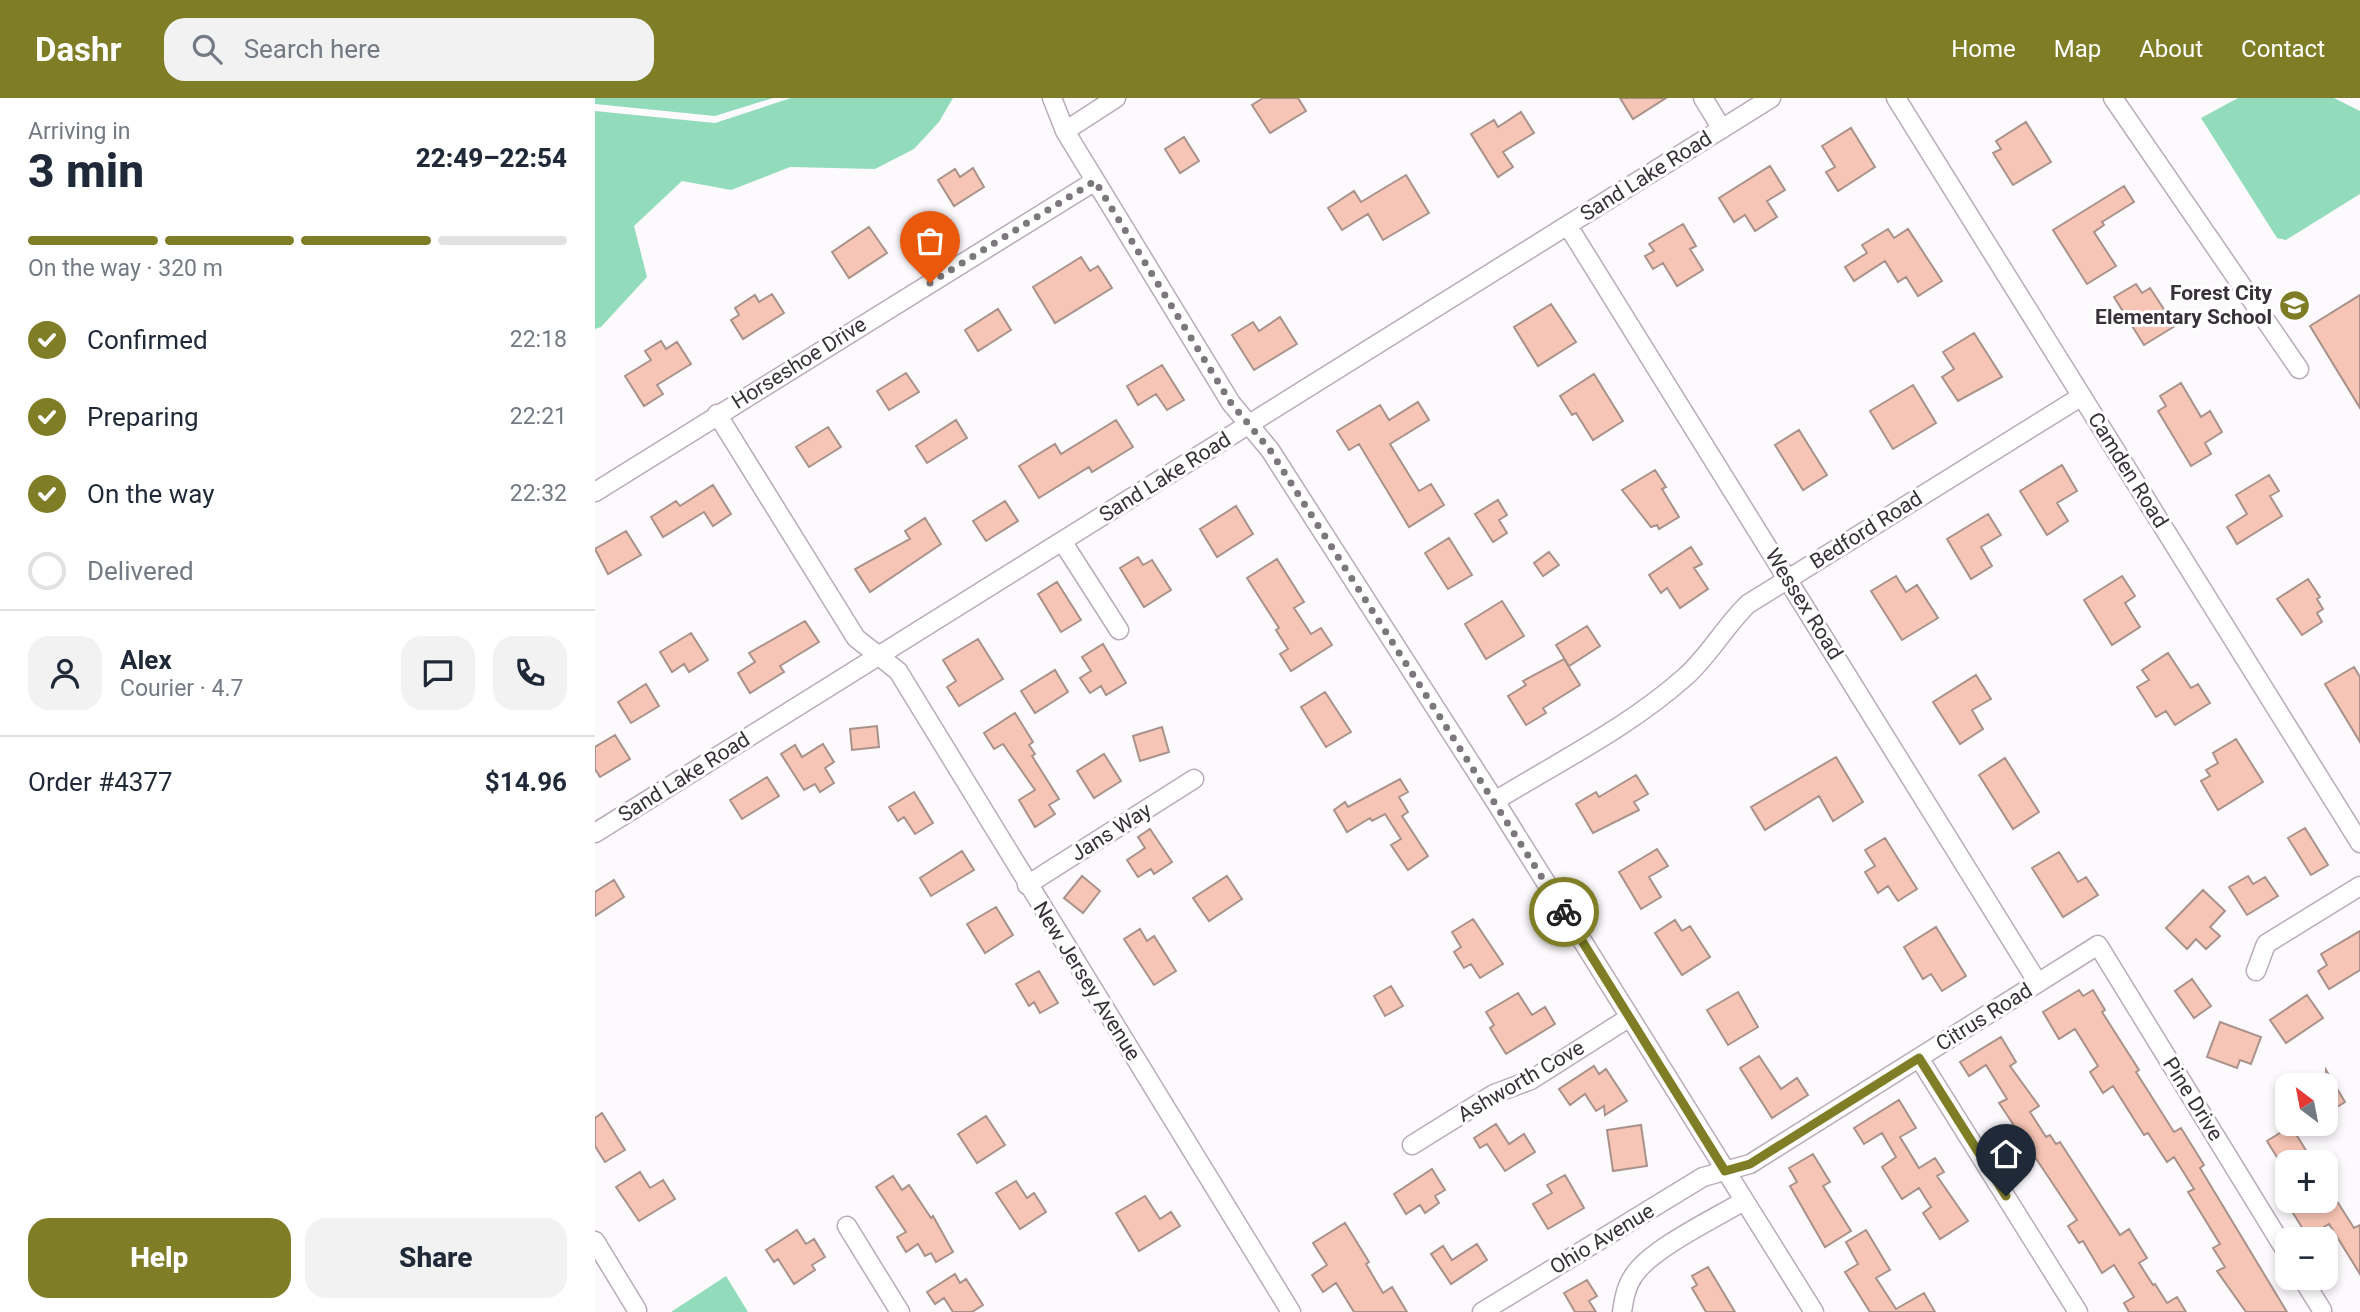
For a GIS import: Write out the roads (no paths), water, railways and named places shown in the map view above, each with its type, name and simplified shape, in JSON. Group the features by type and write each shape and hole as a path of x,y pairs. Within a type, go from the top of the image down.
{"street":[{"path":"1052,98 1065,131 1231,403 1270,450 1495,801 1814,1312"},
{"path":"1065,131 1117,98"},
{"path":"1703,98 1722,129"},
{"name":"Sand Lake Road","path":"595,833 1771,98"},
{"name":"Camden Road","path":"1896,98 2360,843"},
{"path":"2113,98 2299,369"},
{"name":"Horseshoe Drive","path":"595,492 1095,181"},
{"name":"Wessex Road","path":"1568,226 2038,982"},
{"name":"Bedford Road","path":"1495,801 1654,702 1687,675 1728,623 1748,604 2081,396"},
{"name":"Horseshoe Drive","path":"717,414 856,638 877,656"},
{"path":"1062,541 1119,630"},
{"name":"New Jersey Avenue","path":"877,656 898,671 1291,1312"},
{"name":"Jans Way","path":"1027,885 1194,779"},
{"path":"2256,971 2266,944 2360,886"},
{"name":"Citrus Road","path":"1725,1171 1750,1164 2098,945"},
{"name":"Pine Drive","path":"2098,945 2275,1233"},
{"name":"Ashworth Cove","path":"1412,1145 1494,1094 1531,1080 1630,1017"},
{"path":"1919,1058 2078,1312"},
{"name":"Ohio Avenue","path":"1482,1312 1703,1177 1725,1171"},
{"path":"1622,1312 1625,1293 1634,1275 1651,1258 1744,1201"},
{"path":"847,1226 900,1312"},
{"path":"595,1241 637,1310"},
{"path":"2310,1290 2322,1310"}],"place":[{"name":"Forest City Elementary School","path":"2295,305"}]}
